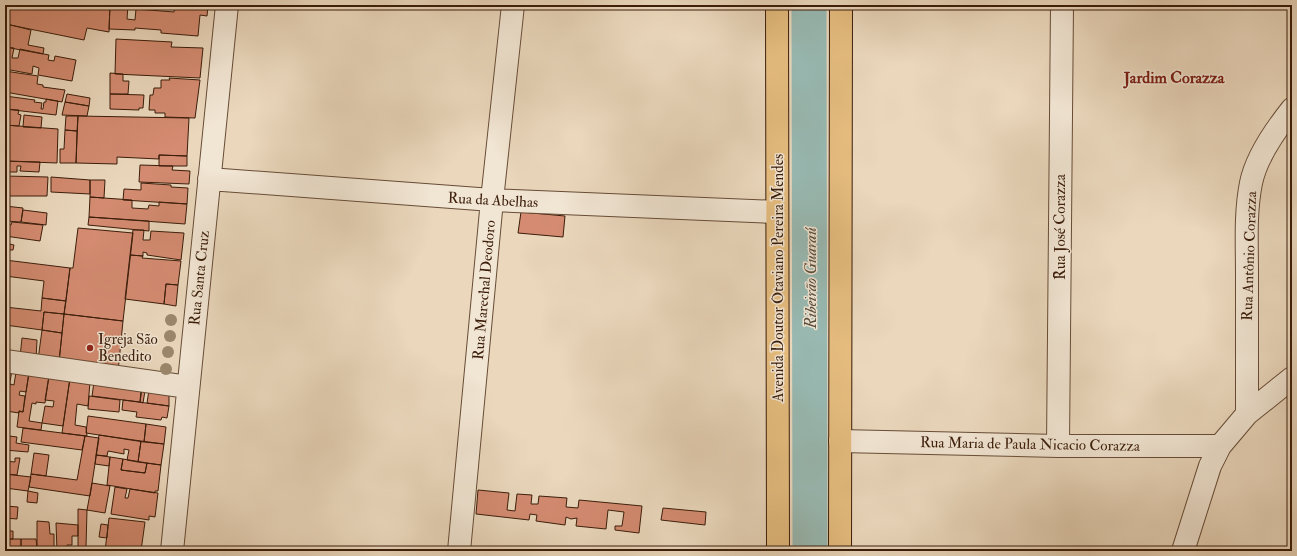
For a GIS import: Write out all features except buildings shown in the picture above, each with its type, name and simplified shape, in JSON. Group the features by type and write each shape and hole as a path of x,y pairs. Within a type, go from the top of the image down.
{"main road":[{"name":"Avenida Doutor Otaviano Pereira Mendes","path":"776,5 778,551"},
{"path":"840,551 841,5"}],"street":[{"name":"Rua Santa Cruz","path":"172,551 227,5"},
{"name":"Rua Marechal Deodoro","path":"459,551 492,200 513,5"},
{"name":"Rua José Corazza","path":"1058,446 1061,6"},
{"name":"Rua Antônio Corazza","path":"1247,414 1247,220 1251,182 1260,160 1279,125 1292,109"},
{"name":"Rua da Abelhas","path":"210,179 492,200 777,212"},
{"path":"5,361 188,387"},
{"path":"1183,551 1210,466 1220,446 1247,414 1292,378"},
{"name":"Rua Maria de Paula Nicacio Corazza","path":"840,441 1058,446 1220,446"}],"waterway":[{"name":"Ribeirão Guaraú","path":"809,5 810,551"}],"place":[{"name":"Igreja São Benedito","path":"90,348"}],"district":[{"name":"Jardim Corazza","path":"1174,77"}]}
